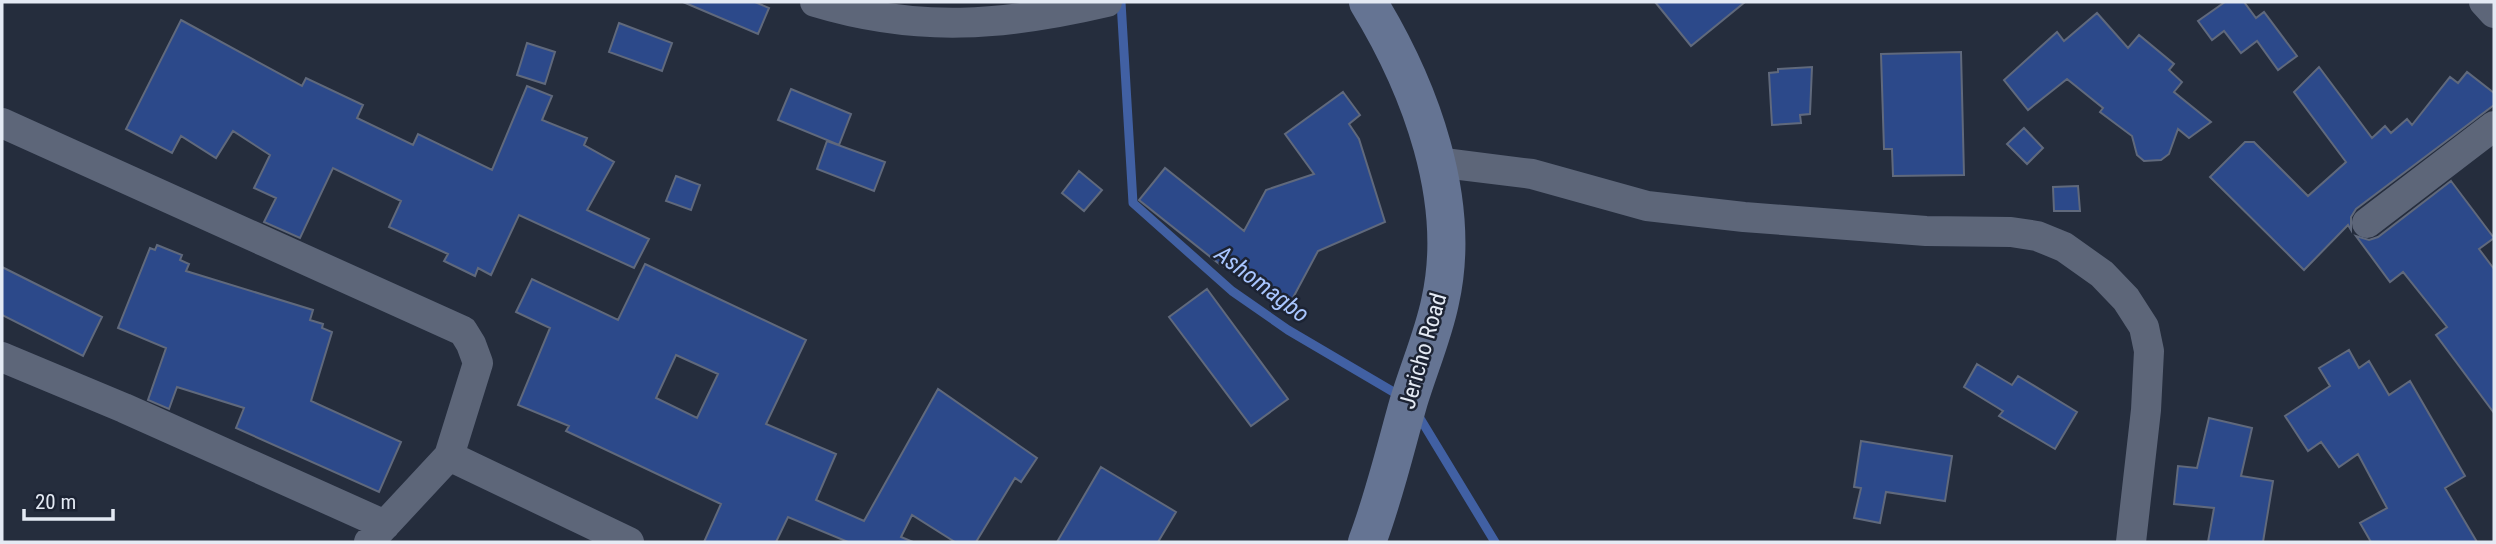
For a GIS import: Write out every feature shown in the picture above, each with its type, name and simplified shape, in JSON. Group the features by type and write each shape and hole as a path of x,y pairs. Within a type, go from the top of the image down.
{"street":[{"path":"815,2 915,23 971,24 1048,16 1107,2"},
{"name":"Jericho Road","path":"1367,542 1441,301 1445,256 1436,162 1405,74 1368,2"},
{"path":"2484,2 2494,13"},
{"path":"2,123 463,331 478,363 449,456 377,534 124,408 2,358"},
{"path":"2367,223 2494,125"},
{"path":"1436,162 1532,174 1647,206 1848,225 2011,232 2037,236 2064,247 2102,274 2126,299 2144,327 2149,351 2146,410 2132,542"},
{"path":"449,456 629,542"}],"building":[{"path":"683,2 755,2 769,8 758,34"},
{"path":"1655,2 1745,2 1691,46"},
{"path":"2225,2 2244,2 2256,18 2264,12 2297,56 2278,70 2257,41 2241,53 2224,31 2212,40 2198,21"},
{"path":"2097,13 2128,48 2139,35 2174,64 2169,70 2182,82 2174,92 2211,122 2189,138 2178,129 2169,154 2161,160 2144,161 2137,155 2132,136 2100,112 2103,108 2067,79 2028,110 2004,80 2057,32 2064,41"},
{"path":"181,20 302,86 306,78 363,105 357,118 413,145 418,134 492,170 527,86 552,96 542,120 587,138 584,145 614,162 587,210 649,239 634,268 519,215 491,275 478,268 475,276 444,261 448,254 389,227 401,201 333,168 300,238 264,222 276,198 254,188 270,155 233,131 216,158 181,136 172,153 126,129"},
{"path":"619,23 672,43 662,71 609,52"},
{"path":"527,43 555,52 545,84 517,75"},
{"path":"1961,52 1964,175 1893,176 1892,149 1884,149 1881,54"},
{"path":"1812,67 1810,114 1800,115 1801,123 1772,125 1769,73 1778,72 1778,69"},
{"path":"2319,67 2372,138 2385,126 2391,133 2407,119 2412,125 2450,77 2458,83 2467,72 2494,93 2494,105 2356,209 2351,217 2351,230 2348,225 2304,270 2210,177 2245,142 2254,142 2308,196 2346,162 2294,92"},
{"path":"791,89 851,114 839,145 778,120"},
{"path":"1343,92 1360,115 1349,124 1359,139 1385,222 1318,251 1288,307 1218,263 1139,200 1165,168 1244,231 1266,190 1314,174 1285,134"},
{"path":"2024,128 2043,148 2027,164 2007,144"},
{"path":"827,141 885,162 874,191 817,169"},
{"path":"1079,171 1102,190 1084,211 1062,193"},
{"path":"676,176 700,185 691,210 666,201"},
{"path":"2451,181 2494,238 2479,249 2494,269 2494,413 2436,335 2447,327 2403,272 2390,282 2356,236 2369,240 2378,237"},
{"path":"2078,186 2080,211 2054,211 2053,187"},
{"path":"157,245 182,255 180,260 189,264 186,271 313,310 310,320 323,324 322,328 332,332 311,401 401,442 379,492 236,428 244,408 177,387 169,409 148,400 166,348 118,328 150,248 155,250"},
{"path":"645,264 806,340 766,424 836,454 816,500 864,521 938,389 1037,458 1021,482 1015,478 976,542 955,542 912,515 901,537 913,542 848,542 788,517 776,542 704,542 721,504 566,431 569,426 518,405 550,328 516,312 532,279 618,320","holes":["676,355 718,374 697,418 656,398"]},
{"path":"2,267 102,317 83,356 2,315"},
{"path":"1207,289 1288,399 1251,426 1169,317"},
{"path":"2349,350 2359,368 2369,361 2389,395 2410,381 2465,476 2445,488 2477,542 2371,542 2360,523 2387,508 2358,454 2339,467 2321,442 2308,451 2285,416 2330,386 2319,368"},
{"path":"1977,364 2012,385 2018,376 2077,412 2055,449 1999,416 2003,411 1964,387"},
{"path":"2209,418 2252,428 2241,476 2273,481 2263,542 2208,542 2214,508 2174,504 2178,466 2197,468"},
{"path":"1861,441 1952,456 1945,501 1886,492 1880,523 1854,518 1861,488 1854,487"},
{"path":"1101,467 1176,512 1158,542 1057,542"}],"waterway":[{"name":"Ashomagbo","path":"1121,2 1133,203 1232,291 1288,330 1402,397"},
{"name":"Ashomagbo","path":"1418,415 1495,542"}]}
